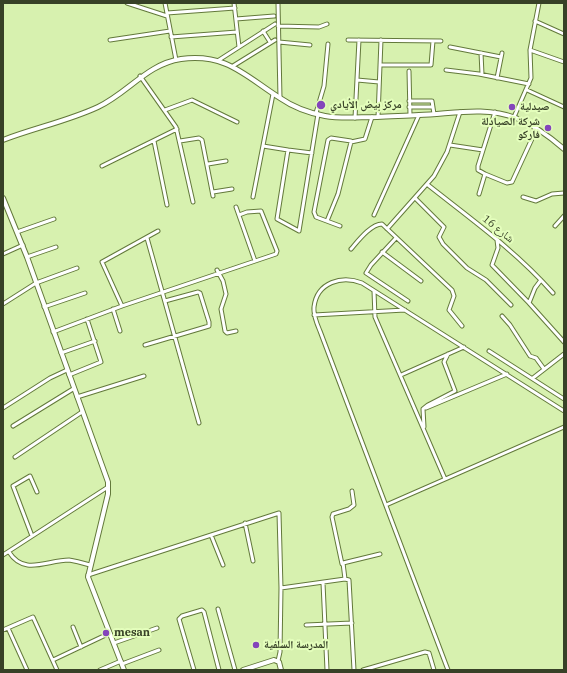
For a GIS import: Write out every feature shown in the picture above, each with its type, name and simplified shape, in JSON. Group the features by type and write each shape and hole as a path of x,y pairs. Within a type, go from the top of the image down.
{"street":[{"path":"127,3 167,15 235,8"},
{"path":"165,3 176,60"},
{"path":"234,3 239,48"},
{"path":"278,3 280,98"},
{"path":"514,117 529,84 530,50 539,3"},
{"path":"236,19 274,16"},
{"path":"535,21 564,34"},
{"path":"219,60 275,24"},
{"path":"278,26 319,27 327,24"},
{"path":"110,40 170,31"},
{"path":"263,31 270,42"},
{"path":"171,37 237,32"},
{"path":"233,66 275,40"},
{"path":"348,40 441,41"},
{"path":"354,118 359,40"},
{"path":"378,117 381,40"},
{"path":"380,65 431,65 433,41"},
{"path":"278,42 310,45"},
{"path":"288,150 277,219 299,231 317,114 326,76 328,44"},
{"path":"450,47 501,57"},
{"path":"530,50 564,62"},
{"path":"481,53 482,74"},
{"path":"497,78 502,53"},
{"path":"3,140 96,108 110,100 140,76 162,64 192,58 219,60 233,66 273,94 317,114 354,118 460,112 495,112 514,117 537,128 564,149"},
{"path":"446,70 482,74 529,84"},
{"path":"409,71 410,115"},
{"path":"140,76 177,129 192,202"},
{"path":"357,80 379,82"},
{"path":"527,90 564,107"},
{"path":"253,197 273,94"},
{"path":"164,110 192,100 237,122"},
{"path":"409,101 432,101 434,114"},
{"path":"409,107 433,106"},
{"path":"387,229 428,185 441,164 450,145 460,112"},
{"path":"495,112 477,169 507,183 512,182 537,128"},
{"path":"374,215 419,115"},
{"path":"340,226 316,217 314,212 326,146 328,140 331,138 352,141 365,139 372,117"},
{"path":"102,166 177,129"},
{"path":"180,141 200,138 208,164 213,194 232,189"},
{"path":"154,141 167,206"},
{"path":"327,221 338,194 352,141"},
{"path":"450,145 483,150"},
{"path":"263,146 312,153"},
{"path":"129,153 130,159"},
{"path":"208,164 226,162"},
{"path":"479,194 485,174"},
{"name":"شارع 16","path":"428,185 497,240 552,292"},
{"path":"523,197 536,201 552,194 564,193"},
{"path":"3,198 23,245 52,332 108,487 88,575 124,670"},
{"path":"415,198 444,227 439,237 440,241 466,268 486,280 510,305"},
{"path":"236,207 255,261"},
{"path":"3,210 8,209"},
{"path":"52,332 113,309 275,255 277,251 261,211 247,212 239,215"},
{"path":"554,226 564,216"},
{"path":"17,232 54,219"},
{"path":"351,249 363,236 379,224 382,224 452,290 454,296 449,310 462,326"},
{"path":"122,306 102,262 158,231"},
{"path":"147,238 199,423"},
{"path":"396,238 382,252 366,273 408,301"},
{"path":"497,240 498,248 492,265 564,342"},
{"path":"3,254 23,245"},
{"path":"27,258 56,247"},
{"path":"382,252 421,282"},
{"path":"3,304 36,283 77,268"},
{"path":"217,270 226,294 221,309 225,331 228,333 236,331"},
{"path":"448,670 314,315 314,307 317,298 325,287 332,282 342,278 351,278 405,310 564,411"},
{"path":"530,304 529,302 535,288 541,280"},
{"path":"374,291 374,312 445,479"},
{"path":"146,345 209,326 202,295 198,292 165,301"},
{"path":"44,307 85,293"},
{"path":"113,309 120,331"},
{"path":"314,315 405,310"},
{"path":"502,316 510,325 530,356 536,358 544,368"},
{"path":"3,408 50,378 101,363 87,319"},
{"path":"60,353 95,341"},
{"path":"401,375 464,347"},
{"path":"489,351 564,399"},
{"path":"424,431 423,409 428,404 456,391 444,362 448,354"},
{"path":"533,378 564,354"},
{"path":"423,409 507,374"},
{"path":"76,397 144,376"},
{"path":"13,426 73,389"},
{"path":"15,457 82,412"},
{"path":"386,505 564,427"},
{"path":"32,536 13,486 30,476 37,492"},
{"path":"3,555 108,487"},
{"path":"344,579 332,514 352,508 354,505 352,491"},
{"path":"88,575 279,513 281,588 280,652 278,661 281,670"},
{"path":"245,523 253,561"},
{"path":"211,535 223,565"},
{"path":"8,552 17,561 36,566 68,560 90,565"},
{"path":"342,564 380,554"},
{"path":"281,588 344,579 349,580 354,670"},
{"path":"324,583 327,670"},
{"path":"218,609 234,670"},
{"path":"194,670 179,619 182,616 202,610 204,612 219,670"},
{"path":"3,630 34,617 57,670"},
{"path":"306,625 352,623"},
{"path":"73,627 81,647"},
{"path":"8,628 27,670"},
{"path":"114,643 157,628"},
{"path":"53,660 110,633"},
{"path":"100,670 159,650"},
{"path":"362,670 425,652 429,653 434,670"},
{"path":"243,670 271,661 278,661"}],"place":[{"name":"مركز بيض الأيادي","path":"321,105"},
{"name":"صيدلية","path":"512,107"},
{"name":"شركة الصيادلة فاركو","path":"548,128"},
{"name":"mesan","path":"106,633"},
{"name":"المدرسة السلفية","path":"256,645"}]}
